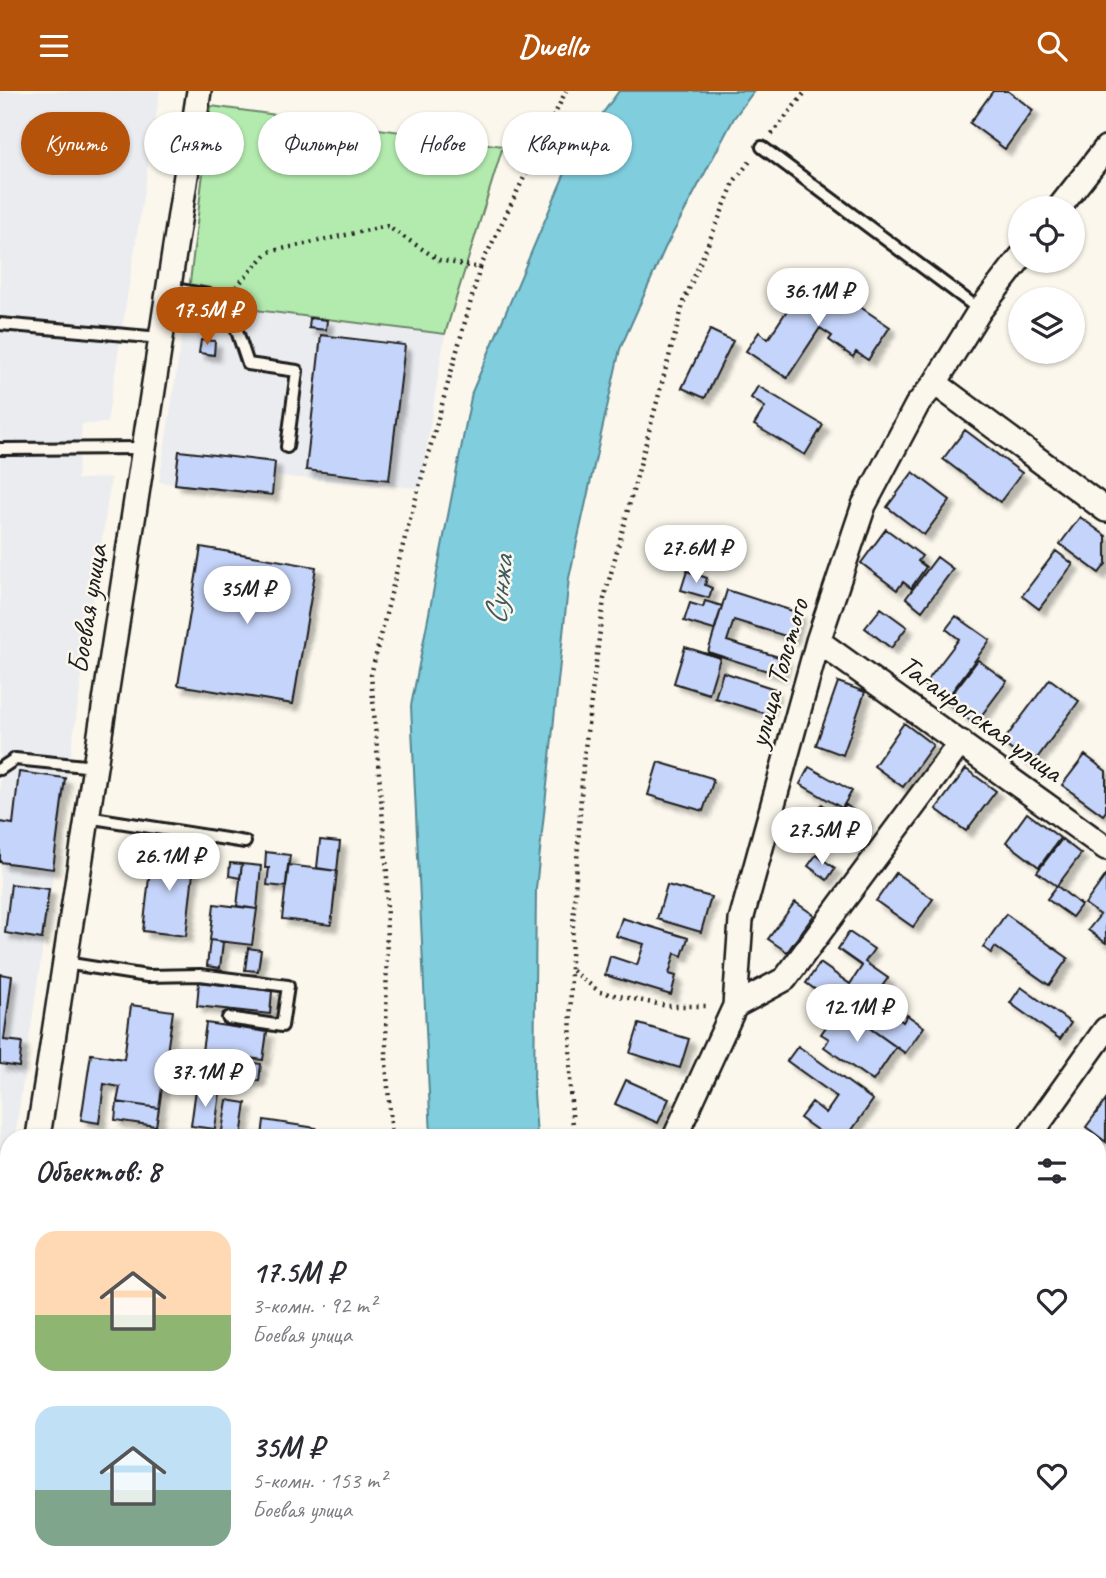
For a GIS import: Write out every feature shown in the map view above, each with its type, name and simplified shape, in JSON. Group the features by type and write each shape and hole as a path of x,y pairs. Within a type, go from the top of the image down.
{"street":[{"name":"Боевая улица","path":"39,1129 199,91"},
{"path":"1068,196 1106,148"},
{"name":"улица Толстого","path":"679,1129 735,1006 741,920 818,641 864,505 917,405 935,383 980,310 1008,273"},
{"path":"935,383 1106,510"},
{"name":"Таганрогская улица","path":"818,641 1106,848"},
{"path":"735,1006 785,979 961,742"},
{"path":"1036,1129 1106,1029"}],"lane":[{"path":"762,147 980,310"},
{"path":"168,288 226,297 248,364 297,371 287,447"},
{"path":"0,324 160,338"},
{"path":"0,449 144,448"},
{"path":"0,769 15,759 95,767"},
{"path":"87,817 246,842"},
{"path":"65,963 147,976 200,975 288,986 282,1026 228,1018"}],"path":[{"path":"391,1129 386,1063 387,872 371,675 404,541 480,268 566,91"},
{"path":"573,1129 570,1091 571,971 583,764 604,599 684,301 735,180 806,91"},
{"path":"226,297 268,252 387,226 439,260 480,268"},
{"path":"571,971 600,992 667,1006 735,1006"}],"shaded area":[{"path":"0,91 160,91 157,112 144,112 144,175 147,175 107,423 82,424 77,479 111,478 16,1129 0,1129"},
{"path":"188,299 310,318 445,334 420,488 274,476 272,495 159,482"}],"green space":[{"path":"211,106 258,112 258,175 381,175 381,129 395,131 395,175 488,175 488,144 502,146 445,334 248,309 242,313 219,310 214,304 188,299 203,175 244,175 244,112 210,112"}],"water":[{"name":"Сунжа","path":"619,91 754,91 734,118 665,248 620,349 569,578 536,889 534,1092 536,1129 431,1129 411,706 472,392 564,175 632,175 632,112 604,112"}],"building":[{"path":"993,91 1008,91 1033,110 1005,149 970,123"},
{"path":"811,274 890,327 868,360 856,352 853,357 829,340 832,336 820,328 787,378 746,351 759,332 768,339"},
{"path":"310,318 327,320 326,330 309,328"},
{"path":"710,330 733,341 705,398 682,388"},
{"path":"321,335 405,345 389,480 306,470"},
{"path":"201,340 215,341 214,355 199,353"},
{"path":"758,386 823,425 805,455 754,425 765,407 751,398"},
{"path":"965,430 1022,473 1000,502 943,459"},
{"path":"179,451 275,462 272,495 175,484"},
{"path":"913,472 950,500 924,535 887,507"},
{"path":"1080,517 1106,536 1106,564 1099,573 1060,544"},
{"path":"886,529 922,556 918,561 926,567 911,588 903,582 897,590 861,563"},
{"path":"201,547 316,567 293,704 178,685"},
{"path":"1056,551 1073,564 1039,609 1022,596"},
{"path":"937,557 953,569 922,611 906,598"},
{"path":"687,571 707,578 705,585 712,588 709,598 681,590"},
{"path":"727,590 799,613 792,638 734,620 727,641 785,659 780,675 708,652"},
{"path":"705,601 722,606 714,630 684,621 690,603 703,607"},
{"path":"881,608 907,627 891,648 865,628"},
{"path":"956,616 990,640 945,701 924,685 959,639 946,629"},
{"path":"685,647 720,658 709,694 674,683"},
{"path":"978,660 1007,681 975,724 946,702"},
{"path":"723,672 775,689 767,714 715,698"},
{"path":"1050,679 1079,701 1032,765 1002,743"},
{"path":"838,682 865,692 843,755 816,745"},
{"path":"904,723 933,745 903,787 874,766"},
{"path":"1085,755 1106,771 1106,811 1103,815 1062,785"},
{"path":"658,762 712,778 703,811 648,795"},
{"path":"809,767 852,791 842,808 800,784"},
{"path":"966,769 996,791 966,831 936,809"},
{"path":"19,772 65,778 53,869 0,862 0,822 13,824"},
{"path":"822,804 838,816 846,805 866,820 848,845 811,819"},
{"path":"1027,813 1060,838 1039,867 1006,842"},
{"path":"1062,839 1081,854 1057,886 1037,872"},
{"path":"320,840 340,842 337,871 317,868"},
{"path":"152,851 195,855 186,936 143,931"},
{"path":"266,852 290,855 286,887 267,885 269,868 265,868"},
{"path":"816,855 835,868 827,880 808,866"},
{"path":"230,863 242,864 240,878 229,876"},
{"path":"242,864 261,866 257,909 237,906"},
{"path":"288,865 337,871 331,925 282,919"},
{"path":"896,873 933,899 913,927 876,901"},
{"path":"1106,875 1106,943 1088,930 1100,915 1085,904"},
{"path":"11,884 49,889 42,939 5,933"},
{"path":"667,885 711,897 701,932 657,919"},
{"path":"1057,886 1081,905 1072,917 1047,899"},
{"path":"795,902 814,915 787,952 768,939"},
{"path":"214,904 257,909 252,945 210,940"},
{"path":"1006,914 1068,958 1049,985 995,947 991,953 983,947"},
{"path":"622,918 688,938 682,956 675,953 669,974 676,976 671,995 605,975 610,956 637,965 644,944 616,936"},
{"path":"849,932 874,949 865,962 888,978 872,1000 903,1022 907,1015 924,1027 905,1053 806,983 820,963 850,984 862,966 838,949"},
{"path":"210,940 223,942 220,968 207,966"},
{"path":"248,948 261,950 258,971 245,970"},
{"path":"0,974 12,976 4,1040 22,1042 19,1067 0,1064"},
{"path":"199,982 272,991 270,1014 197,1006"},
{"path":"1021,987 1071,1023 1060,1039 1010,1003"},
{"path":"131,1005 173,1011 159,1108 117,1102 120,1087 104,1084 99,1123 81,1120 91,1054 124,1059"},
{"path":"840,1007 896,1047 873,1081 824,1047 829,1039 821,1034"},
{"path":"206,1023 267,1032 263,1060 202,1051"},
{"path":"639,1024 689,1039 680,1068 630,1053"},
{"path":"798,1046 873,1100 853,1129 816,1129 800,1118 812,1102 826,1113 837,1097 787,1061"},
{"path":"203,1055 261,1064 259,1081 233,1077 231,1089 199,1084"},
{"path":"626,1080 669,1099 658,1123 615,1104"},
{"path":"196,1089 220,1093 215,1129 191,1126"},
{"path":"227,1100 246,1103 242,1129 222,1129"},
{"path":"1106,1100 1106,1129 1086,1127"},
{"path":"117,1102 159,1108 156,1126 115,1120"},
{"path":"264,1120 316,1128 315,1129 263,1129"}]}
